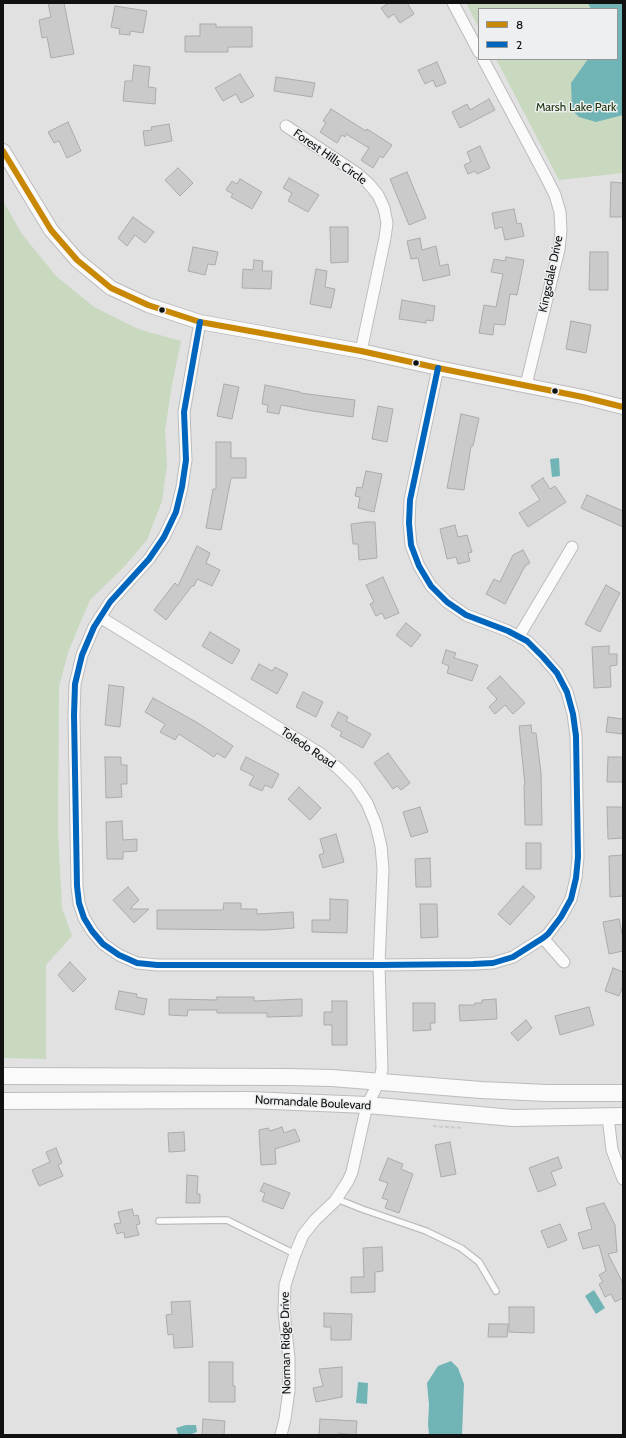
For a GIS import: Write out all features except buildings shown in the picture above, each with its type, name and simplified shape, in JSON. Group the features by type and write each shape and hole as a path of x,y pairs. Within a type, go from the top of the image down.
{"main road":[{"name":"Normandale Boulevard","path":"3,1076 288,1077 481,1090 547,1093 623,1093"},
{"name":"Normandale Boulevard","path":"3,1101 249,1100 367,1105 513,1118 616,1117"}],"street":[{"path":"453,3 478,50"},
{"name":"Kingsdale Drive","path":"484,60 546,177 555,195 560,212 561,231 559,249 526,386"},
{"name":"Forest Hills Circle","path":"286,126 358,174 378,195 384,208 387,223 385,238 361,351"},
{"path":"3,151 51,230 77,260 111,288 148,305 200,322 361,351 583,397 623,407"},
{"path":"200,322 185,406 186,460 176,512 164,537 149,560 110,602 94,627 82,655 75,684 74,715 77,886 79,903 84,918 92,932 104,944 119,955 137,963 157,965 379,965 493,963 513,957 548,934 571,899 576,878 578,858 576,736 574,714 567,692 557,673 543,656 527,641 519,636 466,615 446,602 431,586 419,566 411,544 409,523 410,500 438,368"},
{"path":"519,636 572,547"},
{"name":"Toledo Road","path":"100,617 321,754 355,785 367,803 376,825 382,846 383,869 379,965 382,1069 380,1082 367,1105"},
{"path":"543,938 564,962"},
{"name":"Norman Ridge Drive","path":"281,1435 289,1390 289,1359 284,1311 285,1285 303,1235 315,1220 337,1198 352,1172 367,1105"},
{"path":"616,1117 612,1150 623,1179"}],"lane":[{"path":"337,1198 362,1209 426,1231 461,1248 479,1262 496,1291"},
{"path":"159,1221 227,1220 295,1254"}],"path":[{"path":"432,1126 468,1128"}],"green space":[{"name":"Marsh Lake Park","path":"466,3 623,3 623,173 559,180 497,60 618,60 618,8 478,8 478,26"},
{"path":"3,201 22,234 56,276 94,307 138,329 181,341 165,431 167,466 162,501 147,540 123,568 90,600 69,650 59,686 58,830 62,908 72,936 46,965 46,1059 3,1058"}],"water":[{"path":"588,3 623,3 623,115 596,122 579,117 572,110 571,83 587,60 618,60 618,8 590,8"},
{"path":"559,458 560,476 552,477 550,459"},
{"path":"594,1290 605,1308 596,1314 585,1296"},
{"path":"451,1361 458,1368 464,1384 462,1435 429,1435 427,1383 438,1366"},
{"path":"358,1382 368,1383 367,1404 356,1403"},
{"path":"186,1425 196,1425 197,1432 189,1435 178,1434 176,1428"}],"transit line":[{"name":"8","path":"3,151 51,230 77,260 111,288 148,305 200,322 361,351 583,397 623,407"},
{"name":"2","path":"200,322 184,412 186,460 176,512 164,537 149,559 110,602 94,627 82,655 75,684 74,715 77,886 79,903 84,918 92,931 103,944 119,955 137,963 157,965 379,965 493,963 513,957 548,934 561,917 571,899 576,878 578,857 576,736 573,714 567,692 557,673 527,641 508,631 466,615 447,602 431,586 419,566 411,545 409,523 410,500 438,368"}]}
